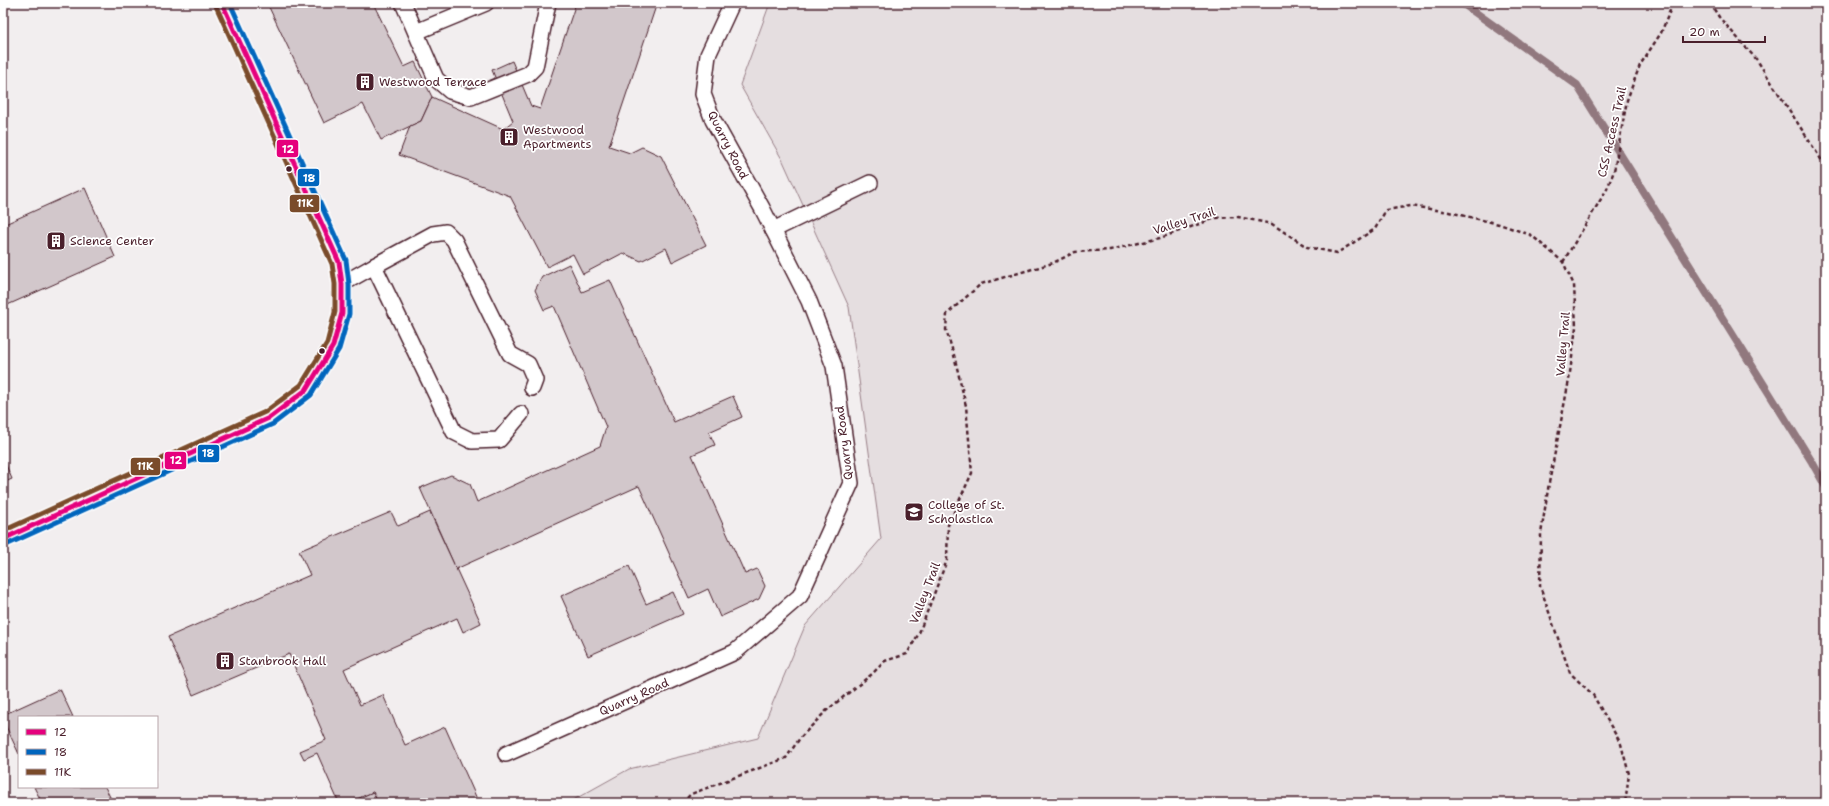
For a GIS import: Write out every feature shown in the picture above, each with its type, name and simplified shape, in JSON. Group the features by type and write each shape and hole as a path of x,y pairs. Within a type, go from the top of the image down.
{"lane":[{"path":"3,539 268,418 306,390 333,346 342,312 342,284 339,262 222,3"},
{"path":"403,3 436,80 450,91 471,97 528,74 535,67 548,3"},
{"path":"416,32 486,3"},
{"name":"Quarry Road","path":"506,754 735,652 800,596 851,483 834,366 809,301 773,230 713,120 704,94 708,56 732,3"},
{"path":"773,230 870,183"},
{"path":"342,284 433,234 446,232 454,240 510,354 528,364 535,380 532,388"},
{"path":"374,266 454,432 472,441 499,440 521,414"}],"path":[{"name":"CSS Access Trail","path":"1563,262 1607,189 1614,171 1627,100 1640,65 1661,33 1673,3"},
{"path":"1710,3 1719,18 1757,60 1826,167"},
{"name":"Valley Trail","path":"682,803 691,794 786,758 800,738 826,711 872,674 885,661 907,654 919,633 945,567 947,560 948,525 972,473 966,406 954,355 946,330 947,314 981,284 1053,263 1075,252 1110,250 1160,238 1216,218 1238,217 1272,224 1307,247 1337,253 1375,229 1386,210 1411,206 1499,224 1531,235 1563,262 1574,285 1576,327 1569,380 1549,483 1541,534 1540,586 1570,673 1593,695 1621,744 1629,774 1625,803"}],"shaded area":[{"name":"College of St. Scholastica","path":"3,3 1691,3 1826,803 3,803"},
{"path":"770,3 1826,3 1826,803 568,803 629,769 758,738 805,626 881,539 849,307 783,161 740,85"}],"building":[{"name":"Westwood Terrace","path":"267,3 373,3 404,67 415,62 432,97 421,121 381,140 363,104 324,123"},
{"name":"Westwood Apartments","path":"576,3 657,3 609,146 630,153 642,147 661,156 706,245 672,262 666,248 641,261 623,253 583,274 573,254 547,267 510,196 399,155 410,126 421,121 432,97 503,129 513,121 492,70 512,61 531,106 540,109"},
{"name":"Science Center","path":"85,188 115,257 3,307 3,225"},
{"path":"569,264 582,292 610,280 674,422 733,396 742,417 709,432 715,445 692,455 745,574 757,569 765,586 759,599 720,617 708,589 689,598 639,486 456,569 420,488 451,475 470,484 477,502 600,446 606,427 554,306 544,310 535,290 542,277"},
{"path":"3,458 12,479 3,483"},
{"name":"Stanbrook Hall","path":"391,512 398,526 430,512 481,623 463,632 457,618 344,669 360,705 383,695 405,745 445,727 477,799 469,803 378,803 373,792 348,803 339,803 317,753 304,759 300,751 326,740 289,654 193,695 168,637 310,575 299,551"},
{"path":"629,566 646,604 673,592 683,614 588,656 561,596"},
{"path":"60,689 73,716 18,716 18,752 3,720 3,715"},
{"path":"34,788 106,788 113,803 42,803"},
{"path":"373,792 378,803 348,803"}],"waterway":[{"path":"1462,3 1577,85 1812,462 1826,487"}],"transit line":[{"name":"12","path":"3,539 269,418 306,390 333,346 342,313 342,284 339,262 222,3"},
{"name":"18","path":"6,545 273,424 311,395 339,349 349,314 349,284 346,260 230,3"},
{"name":"11K","path":"3,531 265,412 301,385 327,343 335,312 335,284 332,264 216,6"}],"place":[{"name":"Westwood Terrace","path":"365,82"},
{"name":"Westwood Apartments","path":"509,137"},
{"name":"Science Center","path":"56,241"},
{"name":"College of St. Scholastica","path":"914,512"},
{"name":"Stanbrook Hall","path":"225,661"}]}
